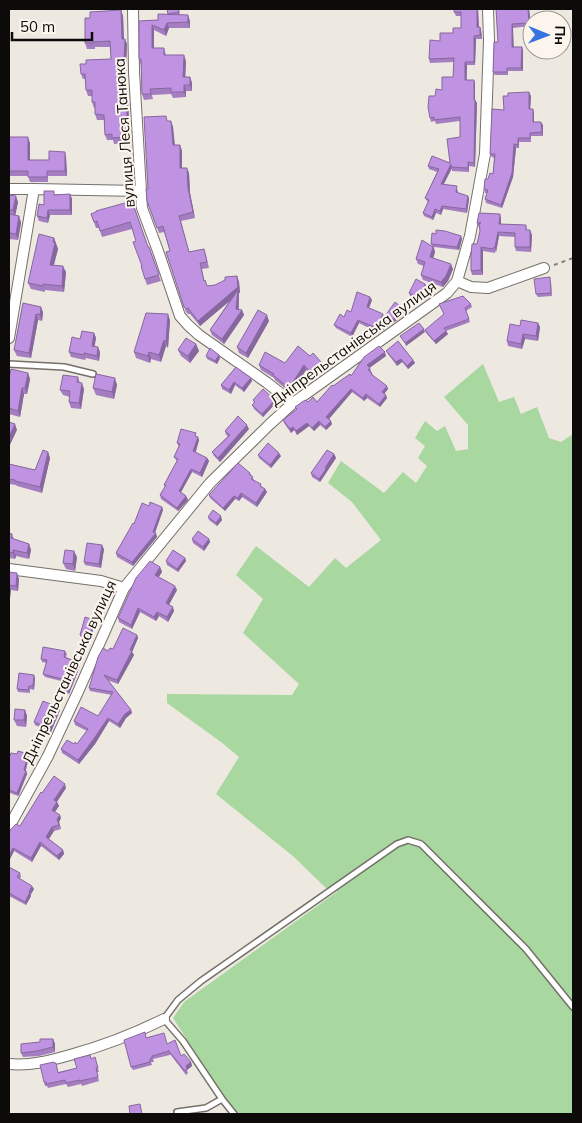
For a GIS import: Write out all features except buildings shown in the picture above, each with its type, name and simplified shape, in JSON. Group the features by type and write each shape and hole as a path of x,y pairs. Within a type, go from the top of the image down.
{"street":[{"name":"вулиця Леся Танюка","path":"133,9 134,72 142,208 180,316 188,326 293,403"},
{"name":"Дніпрельстанівська вулиця","path":"9,827 48,756 124,588 210,483 293,403 447,294 457,281 470,236 485,154 489,41 488,9"},
{"path":"9,189 141,191"},
{"path":"9,338 34,189"},
{"name":"Дніпрельстанівська вулиця","path":"457,281 471,287 488,288 544,268"},
{"path":"9,569 101,581 124,588"},
{"path":"9,1064 41,1063 94,1049 139,1032 164,1019"}],"lane":[{"path":"9,364 64,367 93,374"},
{"path":"234,1114 183,1041 164,1019 178,1000 201,981 397,844 408,840 421,844 519,942 573,1007"},
{"path":"177,1112 206,1108 222,1099"}],"path":[{"path":"544,268 573,258"}],"green space":[{"path":"483,364 499,402 514,397 521,414 537,407 549,438 561,442 573,434 573,1114 238,1114 219,1089 173,1018 184,1002 338,891 329,891 294,857 216,794 239,757 167,703 167,694 292,695 299,684 243,633 263,599 236,575 256,546 309,587 335,558 346,568 381,540 352,502 328,483 341,461 384,493 403,472 416,483 427,466 418,458 425,446 415,438 425,421 437,431 445,426 456,451 468,449 468,425 444,397"}]}
